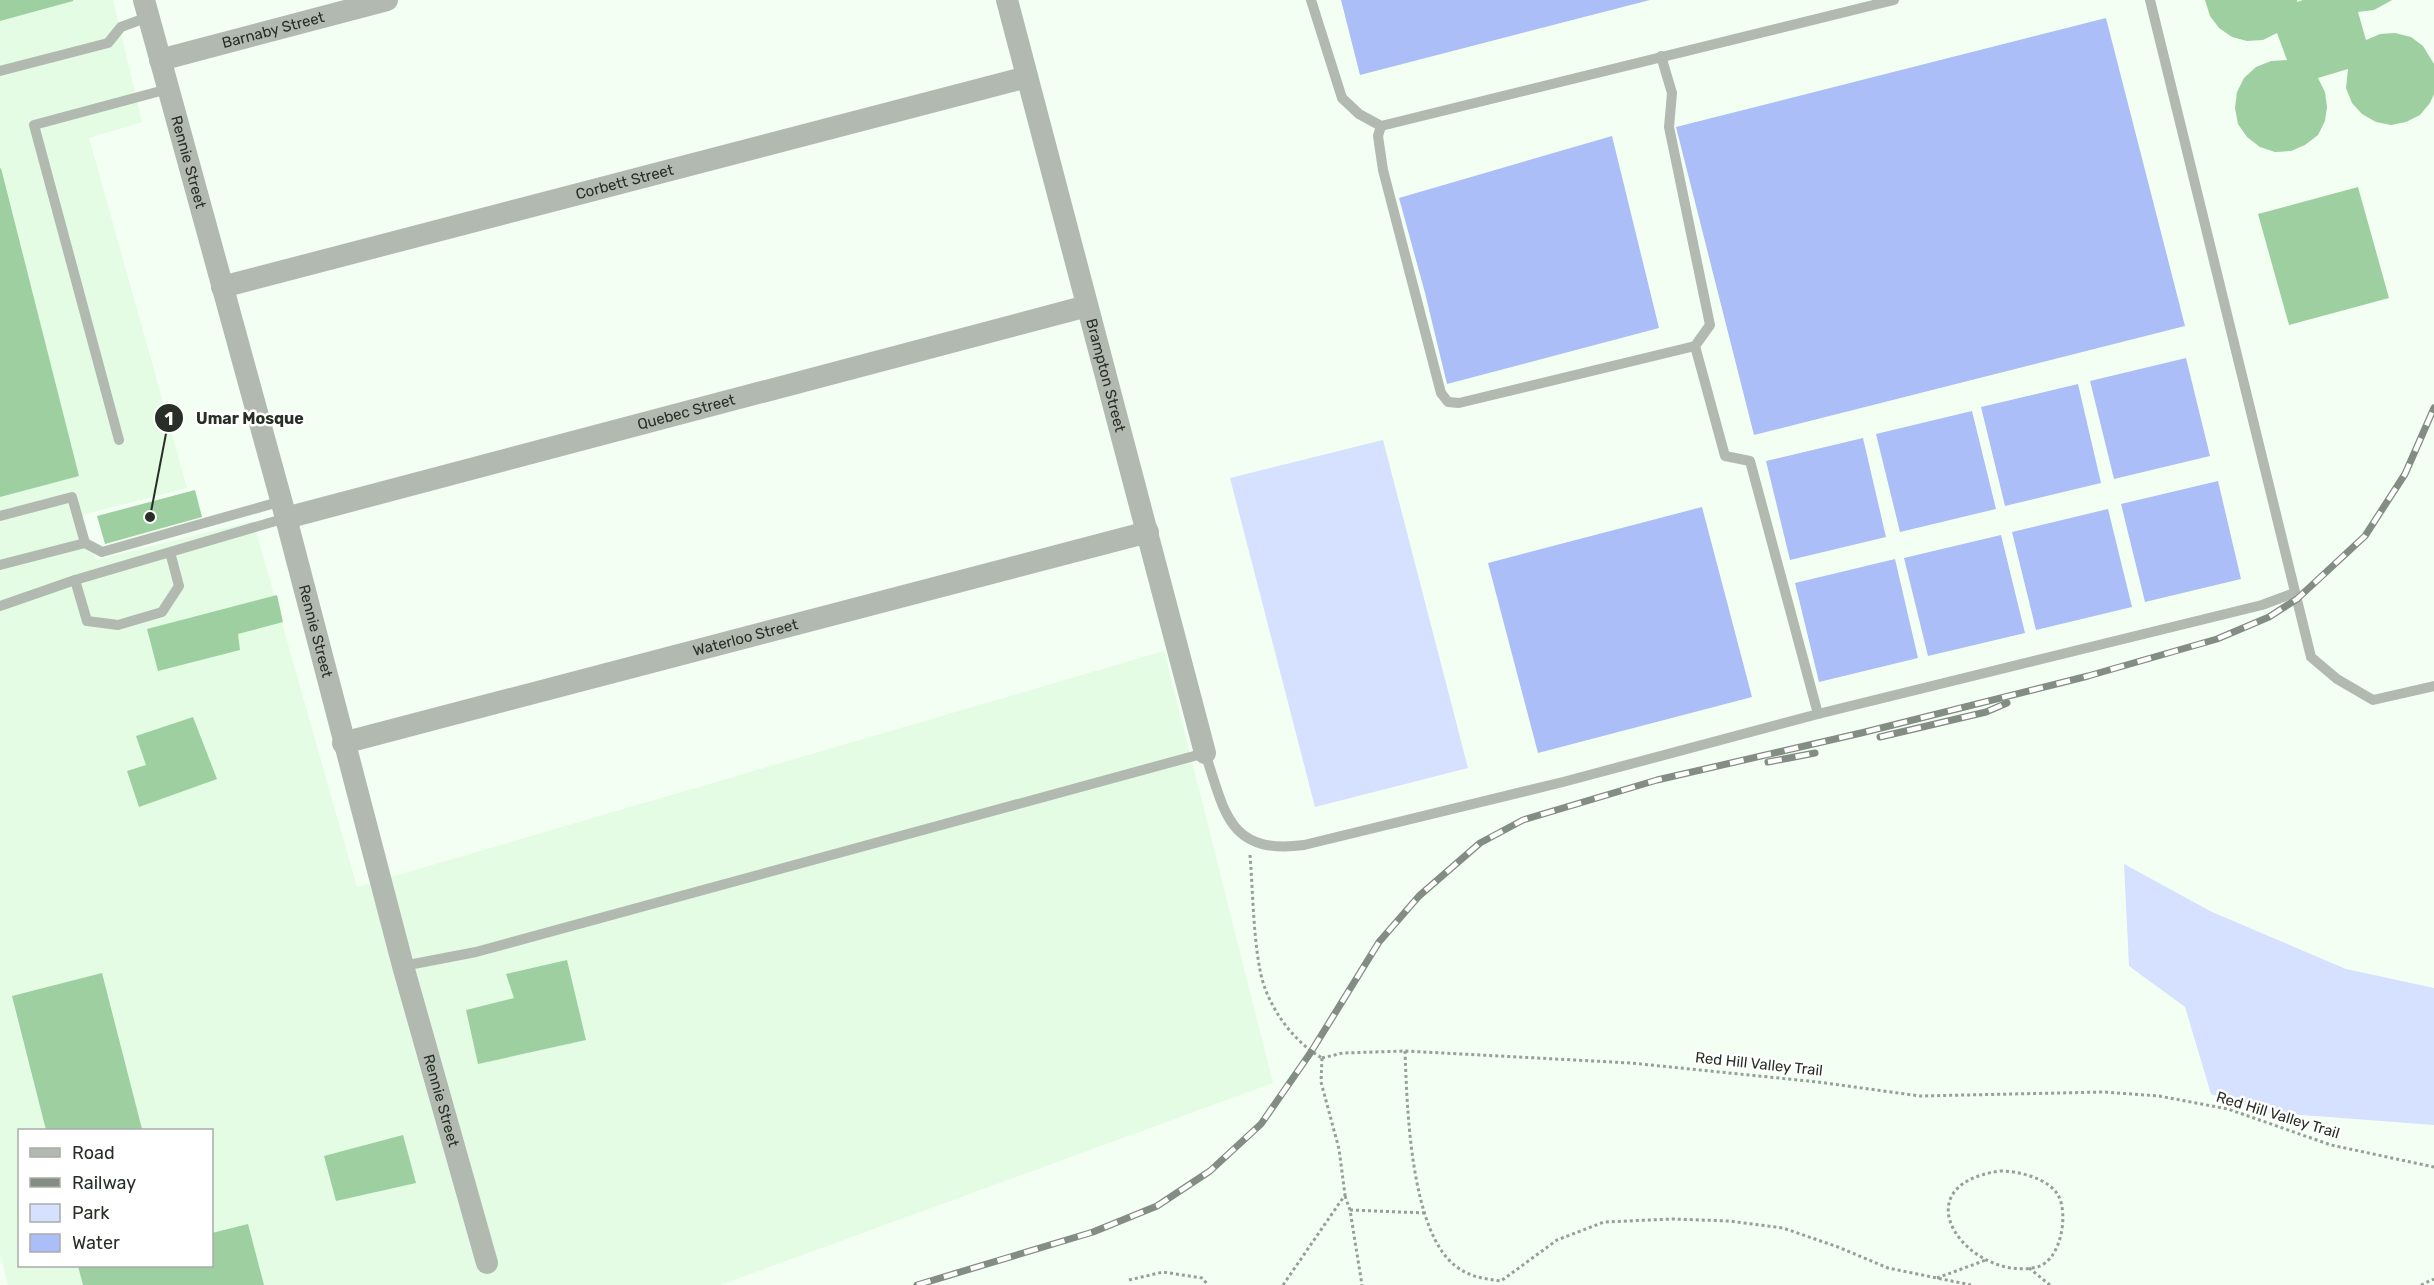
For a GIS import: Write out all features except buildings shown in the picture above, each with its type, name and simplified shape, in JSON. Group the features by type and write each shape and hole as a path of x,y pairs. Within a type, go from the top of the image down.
{"street":[{"name":"Barnaby Street","path":"160,60 387,0"},
{"name":"Brampton Street","path":"1007,0 1205,753"},
{"name":"Rennie Street","path":"146,9 284,510 403,966 487,1263"},
{"name":"Corbett Street","path":"222,287 1027,77"},
{"name":"Quebec Street","path":"284,510 1087,306"},
{"name":"Waterloo Street","path":"343,743 1148,532"}],"lane":[{"path":"1311,0 1342,98 1359,114 1382,126 1894,0"},
{"path":"2150,0 2294,593 2312,657 2337,679 2373,700 2434,686"},
{"path":"0,71 108,43 121,27 146,9"},
{"path":"1382,126 1378,136 1383,170 1441,393 1448,402 1459,403 1695,346 1710,325 1669,127 1672,93 1661,56"},
{"path":"119,440 34,124 168,89"},
{"path":"1695,346 1725,456 1750,461 1818,714"},
{"path":"0,516 72,497 84,543"},
{"path":"0,565 84,543 102,552 284,510"},
{"path":"0,606 75,580 170,552 284,510"},
{"path":"75,580 87,621 118,626 162,612 179,586 170,552"},
{"path":"403,966 476,952 1205,753 1225,811 1237,830 1249,839 1278,848 1305,845 1552,784 1818,714 2262,605 2294,593"}],"path":[{"path":"1249,839 1260,971 1270,998 1284,1022 1311,1053 1322,1058 1321,1082 1339,1149 1344,1195 1350,1210 1362,1285"},
{"path":"1405,1051 1408,1130 1435,1243 1456,1267 1479,1278 1501,1281 1557,1240 1604,1222 1673,1219 1730,1221 1783,1228 1838,1247 1888,1268 1971,1285"},
{"name":"Red Hill Valley Trail","path":"1322,1058 1343,1053 1405,1051 1630,1063 1818,1082 1920,1096 2104,1092 2159,1096 2228,1109 2331,1145 2434,1167"},
{"path":"2011,1171 2049,1185 2057,1193 2062,1204 2061,1226 2055,1251 2049,1260 2040,1266 2017,1269 1986,1260 1971,1251 1961,1240 1949,1219 1947,1208 1950,1197 1957,1189 1986,1173 2011,1171"},
{"path":"1283,1285 1344,1195"},
{"path":"1350,1210 1426,1213"},
{"path":"1936,1279 1986,1260"},
{"path":"2029,1268 2050,1285"},
{"path":"1129,1280 1163,1272 1202,1278 1208,1285"},
{"path":"2421,1285 2434,1279"}],"shaded area":[{"path":"0,0 113,0 142,122 89,138 187,488 82,515 96,560 253,521 357,887 1164,651 1273,1083 720,1285 8,1285 0,1254"}],"green space":[{"path":"1383,440 1468,768 1315,807 1230,478"},
{"path":"2124,864 2212,912 2346,969 2434,988 2434,1125 2263,1112 2211,1094 2185,1007 2129,966"}],"water":[{"path":"1341,0 1650,0 1360,75"},
{"path":"2106,18 2185,326 1754,435 1676,127"},
{"path":"1612,136 1659,328 1447,384 1399,198"},
{"path":"2186,358 2210,456 2114,479 2090,381"},
{"path":"2078,384 2101,483 2005,506 1981,407"},
{"path":"1972,411 1996,509 1900,532 1876,434"},
{"path":"1863,438 1886,537 1790,560 1766,461"},
{"path":"2218,481 2241,579 2145,602 2121,504"},
{"path":"1702,507 1752,697 1538,753 1488,563"},
{"path":"2108,509 2132,607 2036,630 2012,532"},
{"path":"2001,535 2025,633 1928,656 1904,558"},
{"path":"1895,559 1918,658 1819,682 1795,583"}],"railway":[{"path":"917,1285 1093,1232 1157,1206 1210,1171 1261,1124 1311,1052 1379,942 1419,896 1480,843 1523,820 1657,780 1861,733 2088,676 2217,639 2269,617 2297,599 2365,536 2405,474 2434,408"},
{"path":"1880,737 1986,712 2007,703"},
{"path":"1768,762 1815,753"}],"place":[{"name":"Umar Mosque","path":"150,517"}]}
